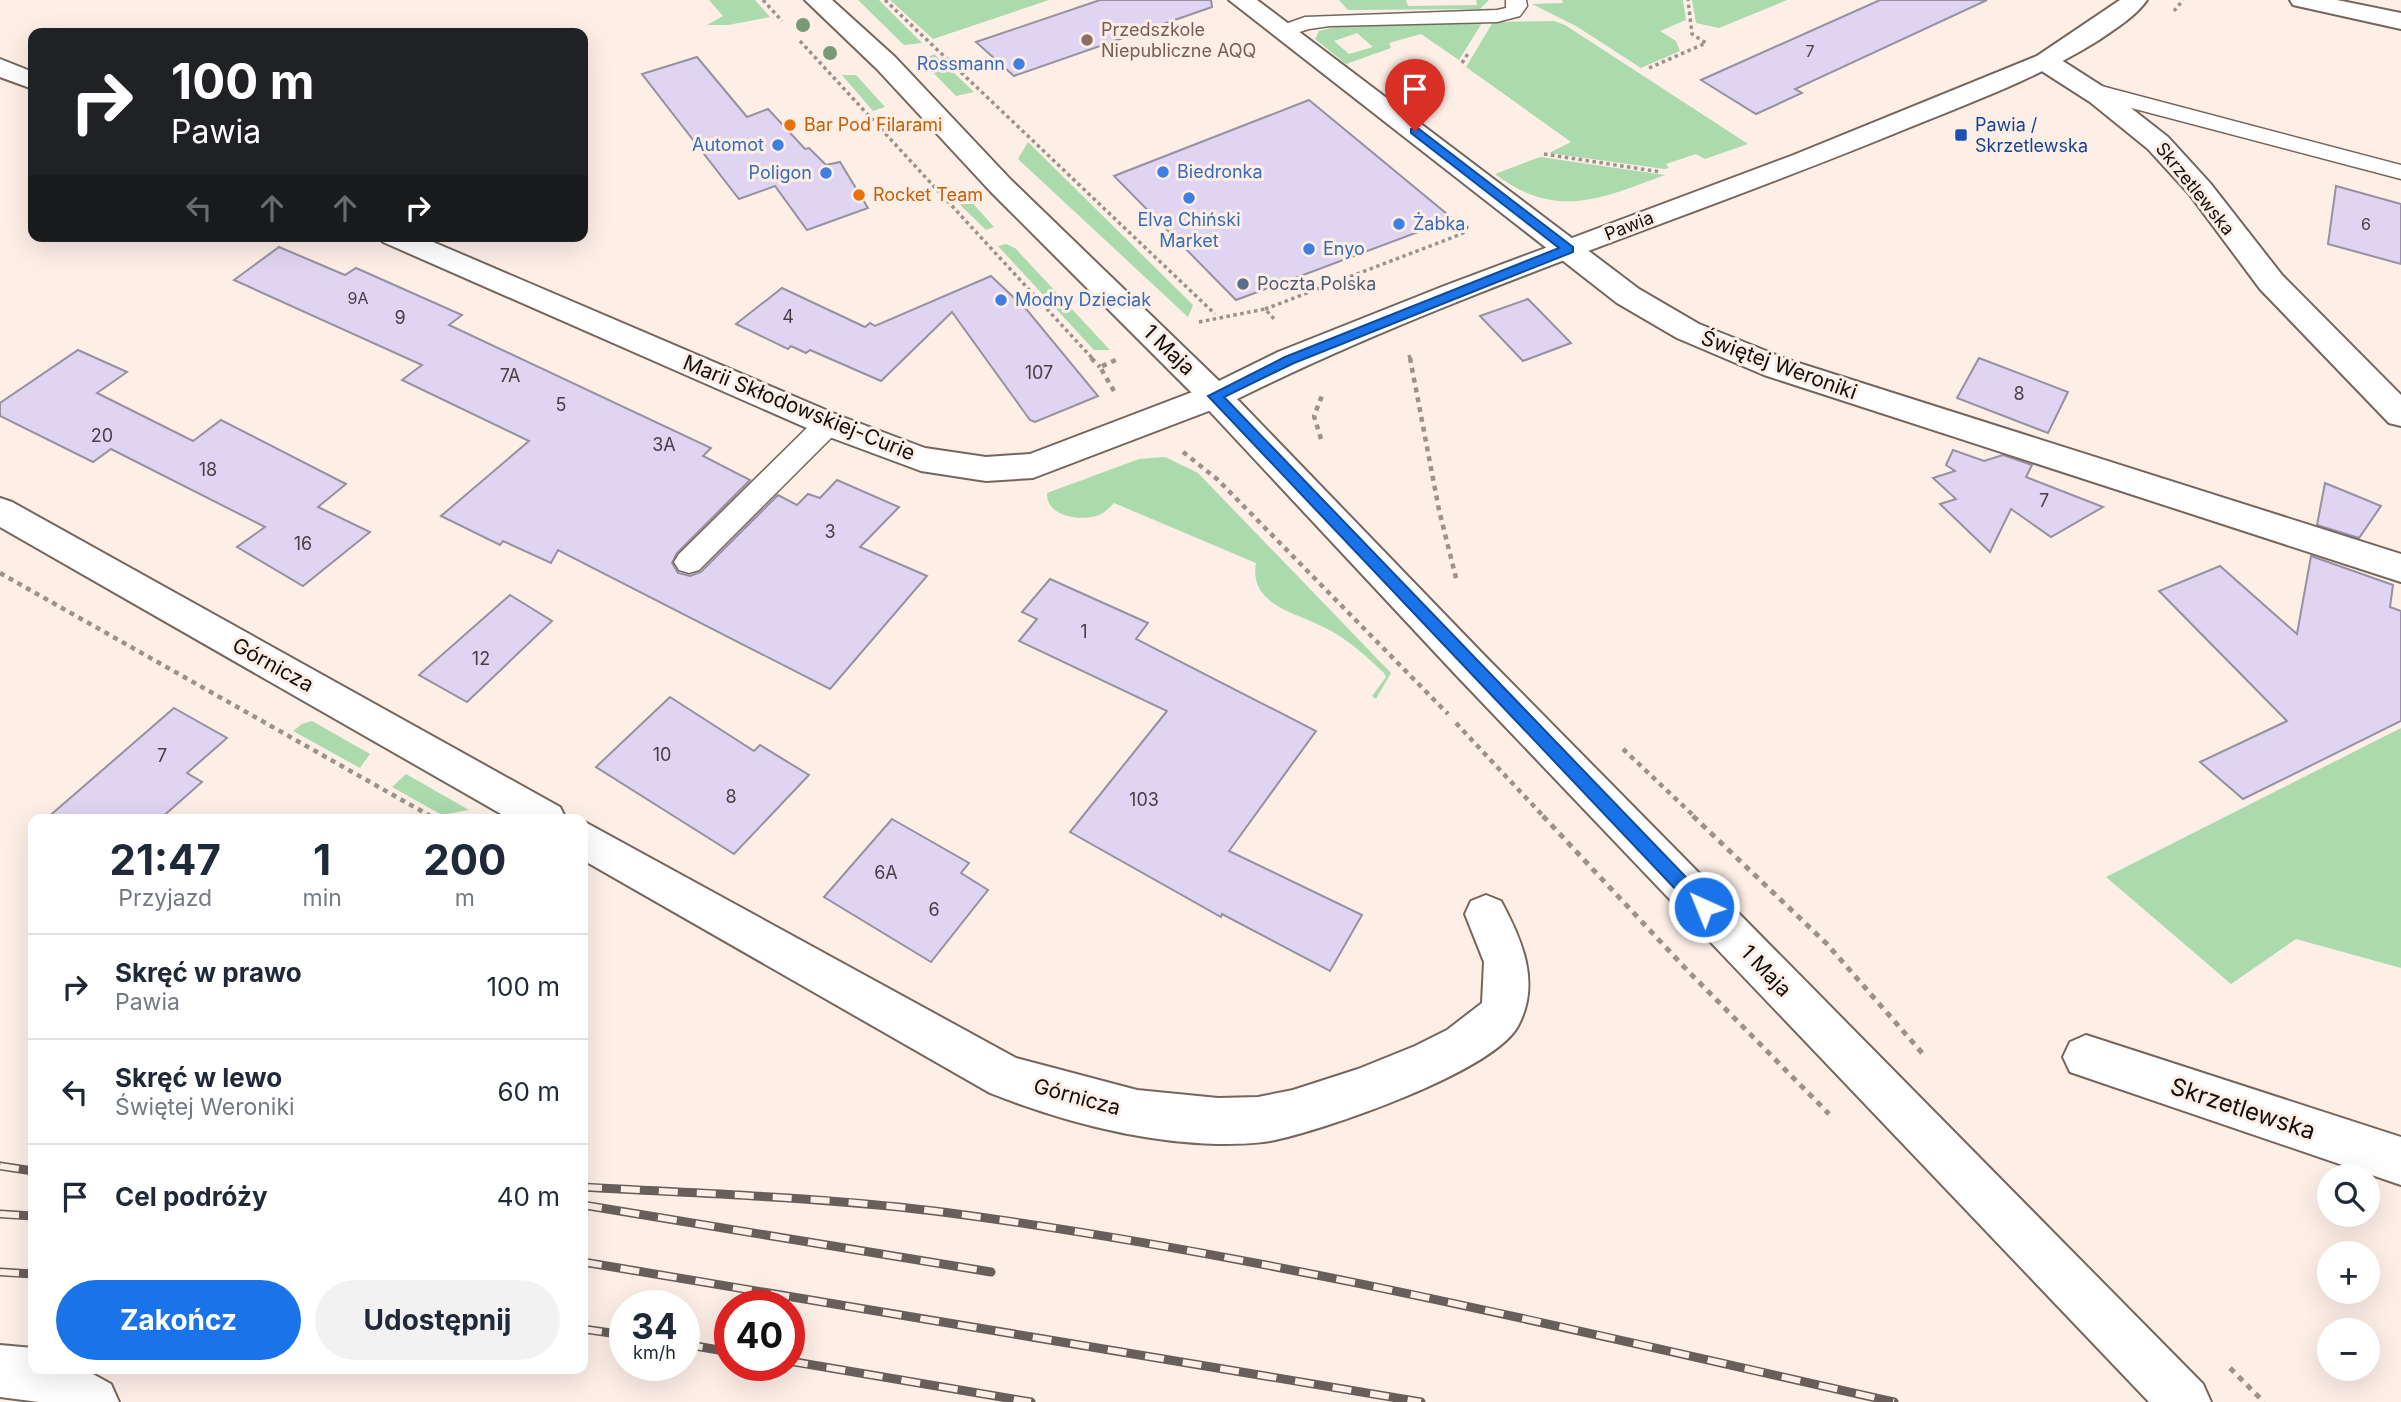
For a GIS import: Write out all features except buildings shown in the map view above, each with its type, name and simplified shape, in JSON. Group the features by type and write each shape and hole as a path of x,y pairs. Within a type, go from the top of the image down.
{"street":[{"name":"1 Maja","path":"817,0 879,56 1001,186 1215,396 1506,703 2185,1402"},
{"name":"Świętej Weroniki","path":"1241,0 1628,296 1688,331 1775,367 2401,568"},
{"path":"2046,62 2095,32 2135,0"},
{"path":"2302,0 2401,21"},
{"name":"Pawia","path":"1215,396 1289,360 1568,249 1801,162 2046,62"},
{"name":"Skrzetlewska","path":"2046,62 2090,90 2158,143 2200,189 2270,282 2389,392 2401,415"},
{"path":"0,66 28,79"},
{"name":"Marii Skłodowskiej-Curie","path":"407,242 828,424 921,459 986,469 1033,466 1215,396"},
{"name":"Górnicza","path":"0,511 537,814"},
{"name":"Górnicza","path":"588,842 1006,1077 1077,1099 1152,1116 1218,1121 1270,1119 1350,1096 1477,1038 1501,1014 1509,972 1504,950 1486,914"},
{"name":"Skrzetlewska","path":"2086,1057 2401,1161"},
{"path":"0,1371 28,1373"},
{"path":"40,1374 93,1402"}],"lane":[{"path":"1322,0 1330,9 1333,20"},
{"path":"1294,38 1305,23 1488,17 1513,12 1517,6 1516,0"},
{"path":"2090,90 2401,172"},
{"path":"689,562 828,424"}],"path":[{"path":"763,0 931,187 1100,367 1116,395"},
{"path":"885,0 1215,314"},
{"path":"1648,68 1706,43 1692,34 1688,0"},
{"path":"1544,154 1668,173"},
{"path":"1198,323 1215,314 1240,317 1265,309 1463,233 1468,219 1448,195 1482,182"},
{"path":"1265,309 1279,324"},
{"path":"1408,345 1410,373 1457,583"},
{"path":"1100,367 1119,358"},
{"path":"1326,390 1315,407 1313,419 1315,432 1329,449"},
{"path":"1226,475 1217,479 1447,713 1687,970 1832,1118"},
{"path":"0,573 426,814"},
{"path":"1450,575 1467,592"},
{"path":"1616,742 1827,944 1927,1058"},
{"path":"2226,1363 2264,1402"}],"green space":[{"path":"709,0 755,0 770,17 728,25 707,25 723,16"},
{"path":"858,0 879,0 922,43 904,45"},
{"path":"890,0 1049,0 933,39"},
{"path":"1339,0 1406,0 1408,6 1477,5 1476,0 1489,0 1480,9 1348,10"},
{"path":"1562,0 1683,0 1686,20 1660,31 1676,41 1680,51 1641,68 1576,26 1532,4 1563,3"},
{"path":"1692,0 1787,0 1719,28 1696,23"},
{"path":"1554,21 1565,25 1748,144 1705,159 1696,154 1666,164 1669,168 1664,169 1549,153 1571,142 1466,67 1493,22"},
{"path":"1482,23 1459,60 1421,34 1389,43 1391,48 1346,64 1315,39 1319,31 1347,24","holes":["1357,33 1373,47 1349,54 1334,41"]},
{"path":"934,54 974,92 956,96 922,61"},
{"path":"842,75 856,75 885,107 873,111"},
{"path":"1028,142 1193,305 1188,317 1018,159"},
{"path":"1540,157 1665,175 1600,197 1559,201 1538,197 1495,174"},
{"path":"954,189 961,190 994,227 986,230 949,194"},
{"path":"1006,244 1015,248 1110,350 1094,350 998,246"},
{"path":"1165,457 1198,473 1391,673 1376,699 1372,696 1386,677 1384,673 1340,636 1269,600 1260,590 1256,578 1256,563 1114,503 1099,515 1081,518 1057,512 1048,501 1047,493 1139,459"},
{"path":"312,721 370,754 360,768 293,731"},
{"path":"2401,728 2401,968 2296,939 2231,984 2106,877"},
{"path":"406,774 469,810 440,814 392,787"}],"railway":[{"path":"0,1166 28,1170"},
{"path":"588,1187 858,1203 1069,1230 1188,1250 1424,1297 1894,1402"},
{"path":"588,1206 991,1272"},
{"path":"0,1214 28,1216"},
{"path":"588,1263 1421,1402"},
{"path":"0,1272 28,1274"},
{"path":"588,1330 609,1333"},
{"path":"700,1347 714,1349"},
{"path":"805,1364 1031,1402"}],"place":[{"name":"Przedszkole Niepubliczne AQQ","path":"1087,40"},
{"name":"Rossmann","path":"1019,64"},
{"name":"Bar Pod Filarami","path":"790,125"},
{"name":"Pawia / Skrzetlewska","path":"1961,135"},
{"name":"Automot","path":"778,145"},
{"name":"Biedronka","path":"1163,172"},
{"name":"Poligon","path":"826,173"},
{"name":"Rocket Team","path":"859,195"},
{"name":"Elva Chiński Market","path":"1189,198"},
{"name":"Żabka","path":"1399,224"},
{"name":"Enyo","path":"1309,249"},
{"name":"Poczta Polska","path":"1243,284"},
{"name":"Modny Dzieciak","path":"1001,300"}],"route":[{"path":"1415,131 1568,249 1289,360 1215,396 1704,907"}]}
